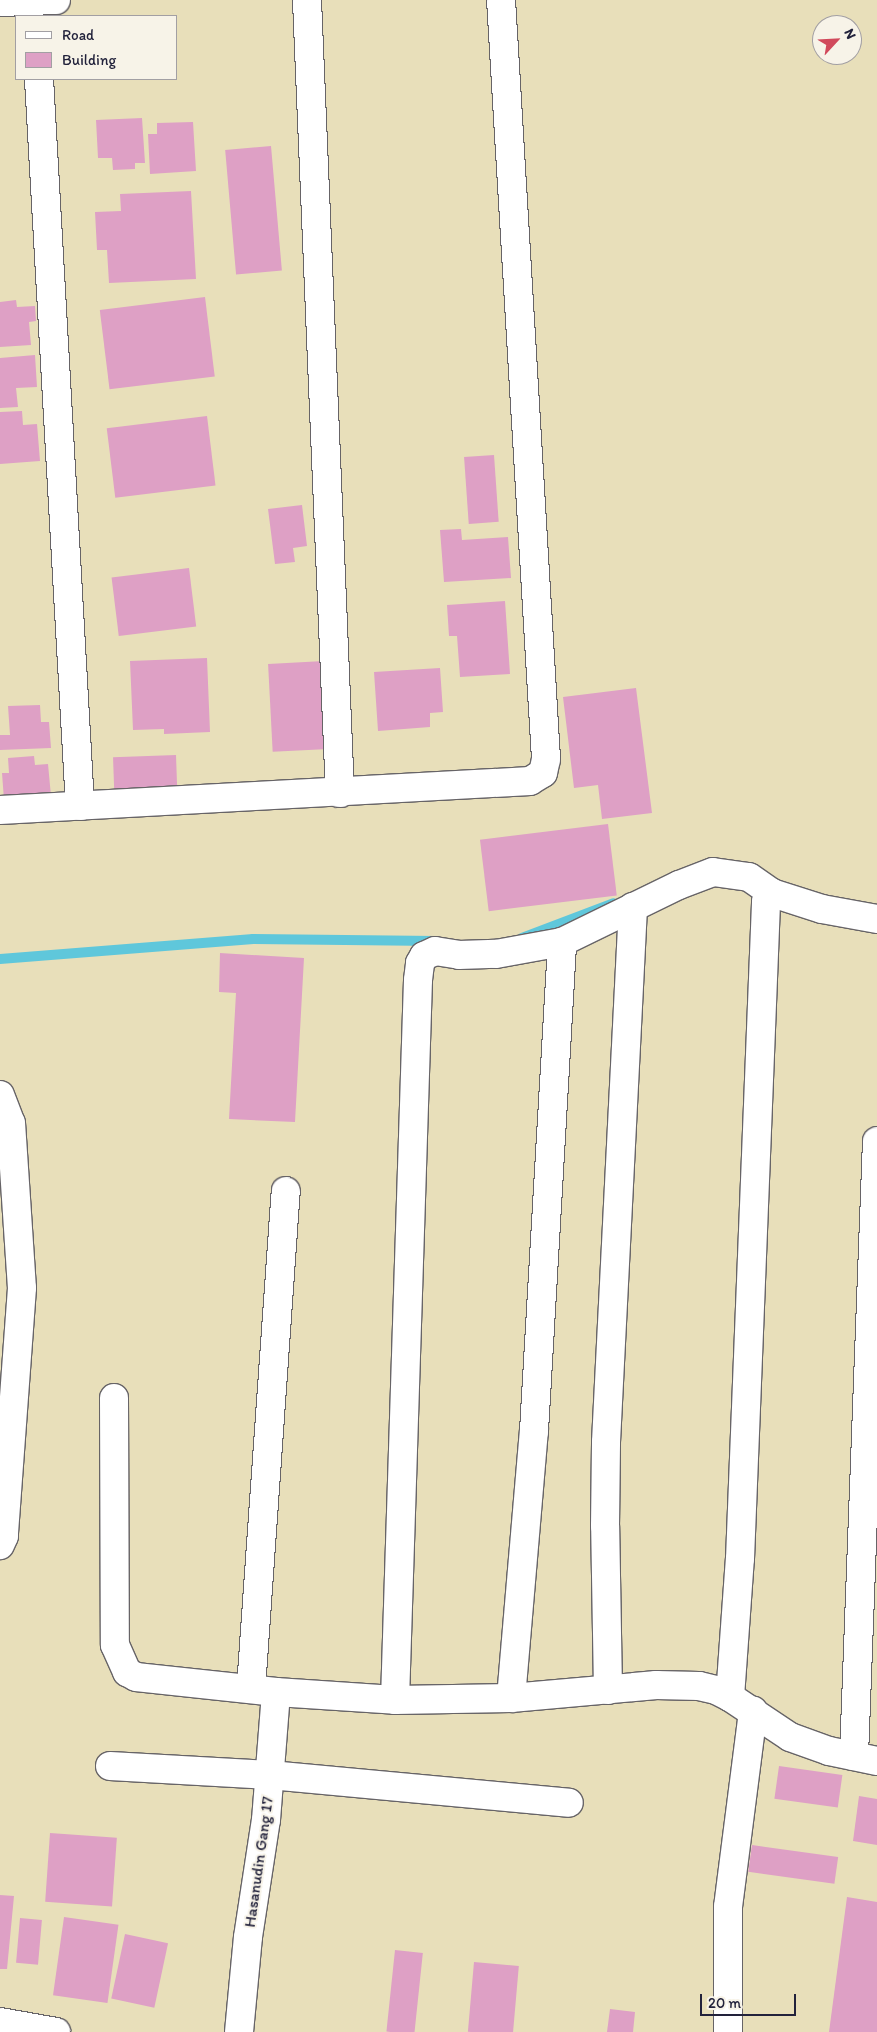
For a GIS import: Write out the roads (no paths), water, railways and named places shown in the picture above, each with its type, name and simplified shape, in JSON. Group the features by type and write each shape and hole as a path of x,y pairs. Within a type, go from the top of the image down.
{"street":[{"path":"307,0 340,793"},
{"path":"0,810 340,793 530,781 543,773 546,766 500,0"},
{"path":"0,2 40,4"},
{"path":"39,80 80,806"},
{"path":"395,1700 420,963 424,956 436,950 459,955 496,954 562,942 633,906 712,872 749,876 772,893 822,909 877,919"},
{"path":"730,1697 740,1549 766,902 772,893"},
{"path":"608,1690 604,1526 606,1442 633,906"},
{"path":"511,1698 534,1431 562,942"},
{"path":"0,1095 11,1123 22,1288 4,1536 0,1545"},
{"path":"114,1398 115,1645 120,1660 127,1672 136,1678 395,1700 511,1698 656,1686 690,1686 716,1690 730,1697 790,1737 829,1751 866,1759 877,1142"},
{"name":"Hasanudin Gang 17","path":"239,2032 248,1937 266,1820 270,1775 263,1690 286,1191"},
{"path":"728,2032 728,1907 753,1711"},
{"path":"110,1766 270,1775 569,1803"},
{"path":"0,2022 56,2032"}],"waterway":[{"path":"522,938 614,903"},
{"path":"0,959 253,939 436,941"}]}
